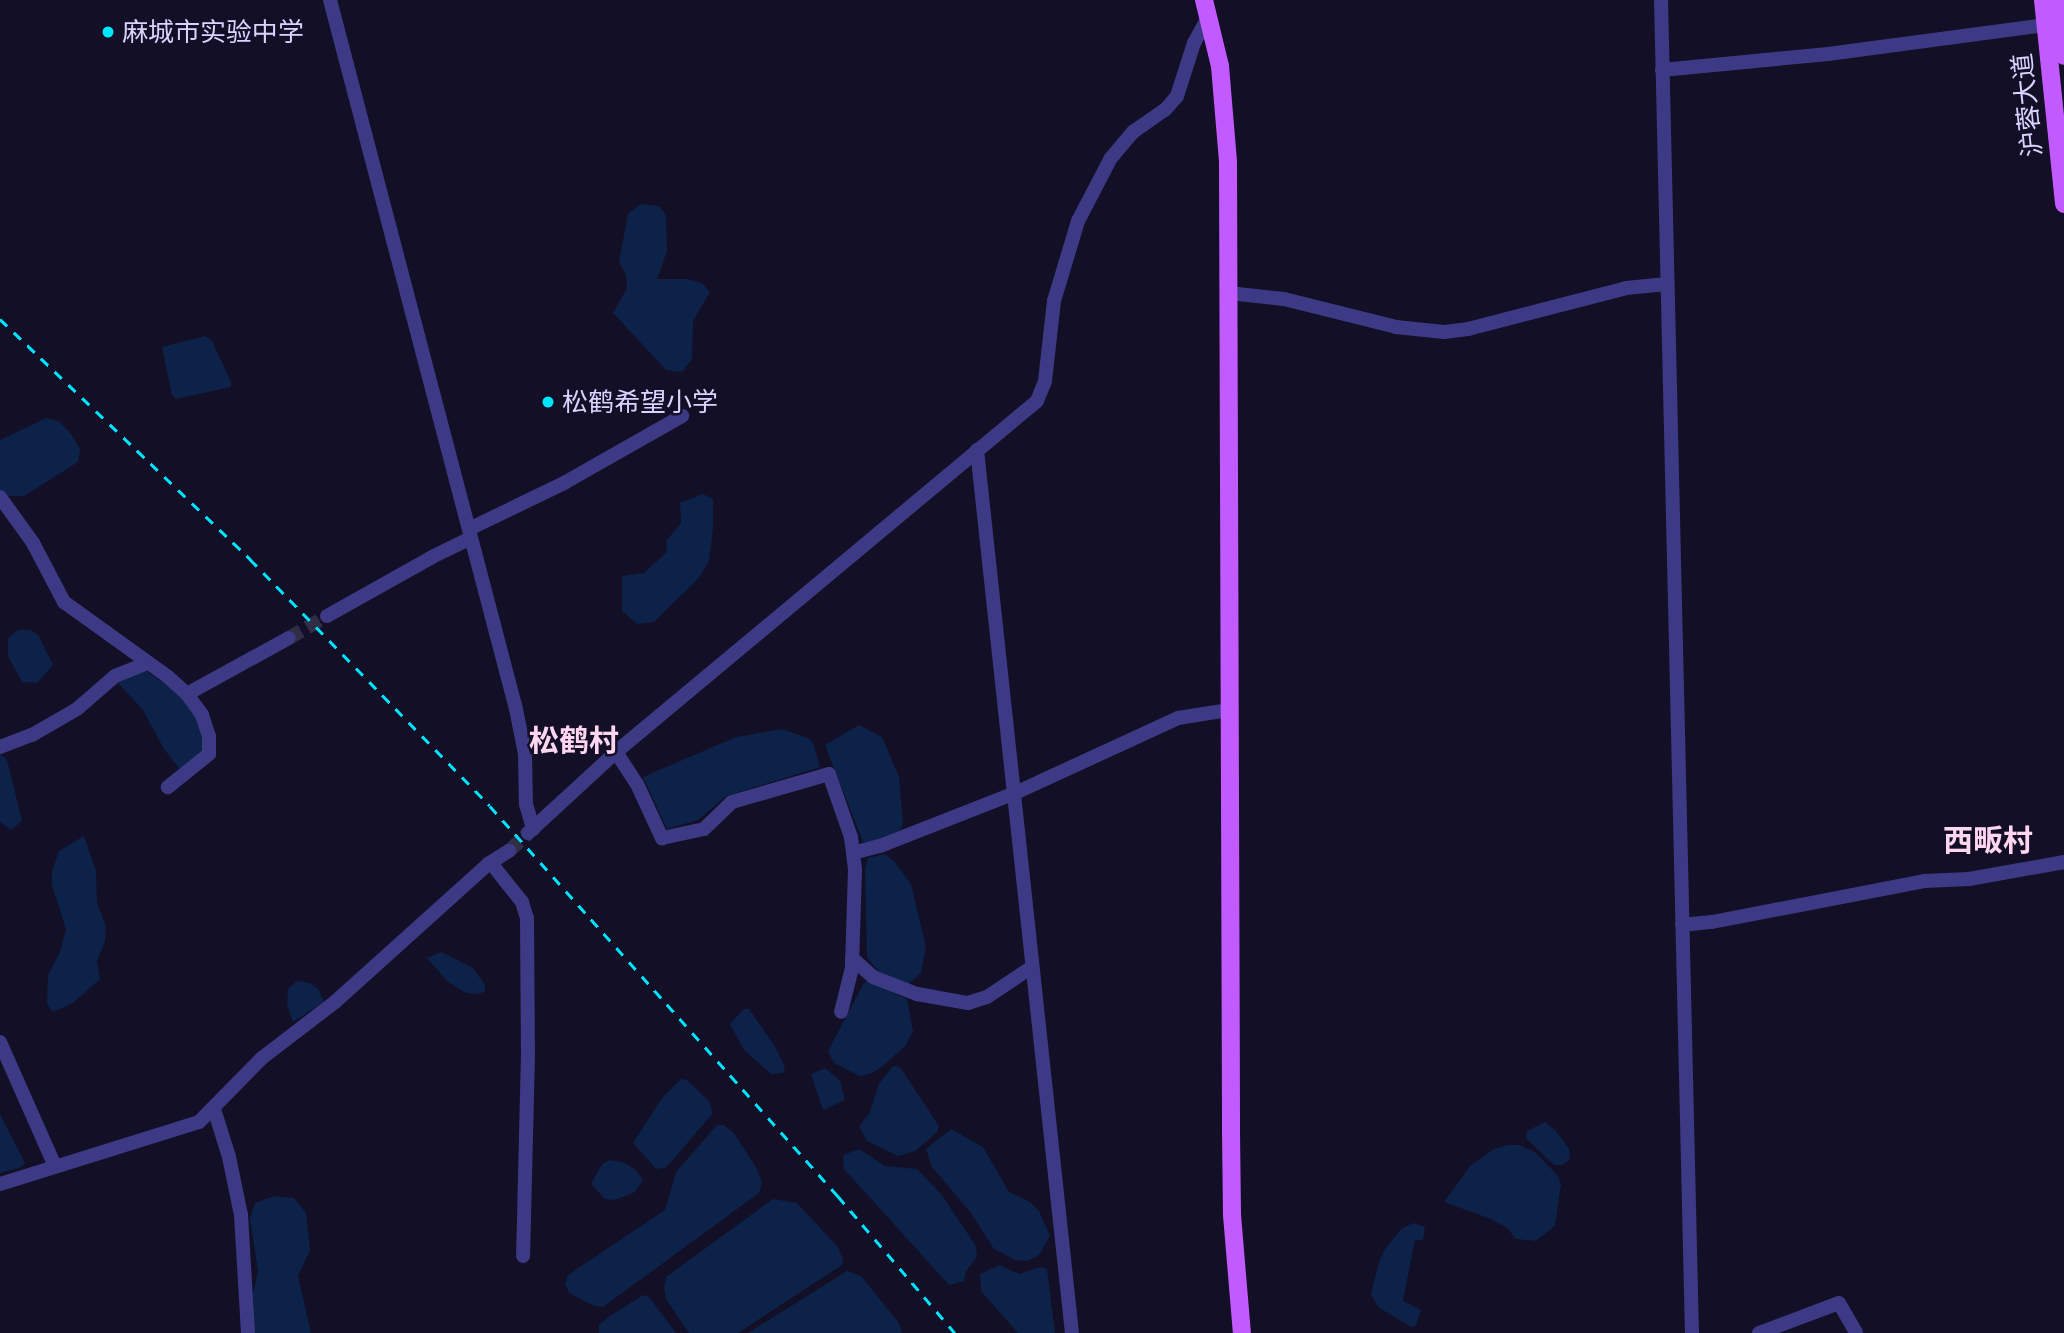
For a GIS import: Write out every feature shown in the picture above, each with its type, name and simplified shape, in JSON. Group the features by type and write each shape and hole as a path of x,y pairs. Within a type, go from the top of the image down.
{"main road":[{"path":"1204,0 1220,66 1227,137 1232,1215 1242,1333"},
{"name":"沪蓉大道","path":"2043,0 2064,204"},
{"name":"沪蓉大道","path":"2058,0 2064,56"}],"street":[{"path":"330,0 516,709 525,754 526,804 531,831 616,752 1032,407 1041,395 1054,302 1078,221 1111,158 1133,132 1165,110 1177,96 1194,43 1208,18"},
{"path":"1661,0 1692,1333"},
{"path":"1662,70 1828,54 2045,25"},
{"path":"1229,293 1284,299 1396,327 1444,332 1468,329 1626,288 1667,284"},
{"path":"327,616 470,533 682,416"},
{"path":"977,450 1072,1333"},
{"path":"0,497 33,542 64,602 187,694 206,725 209,754 168,787"},
{"path":"187,694 289,638"},
{"path":"0,747 32,735 77,709 115,676 147,663"},
{"path":"853,853 880,846 1013,794 1178,718 1229,710"},
{"path":"616,752 637,784 662,838 704,830 732,802 829,774 847,825 853,853 852,968 841,1012"},
{"path":"0,1184 190,1125 214,1109 262,1058 335,1002 491,863 509,851"},
{"path":"1682,925 1712,922 1924,881 1969,879 2064,862"},
{"path":"491,863 522,902 527,918 528,1054 523,1256"},
{"path":"852,958 873,977 906,990 942,1000 968,1003 987,997 1032,967"},
{"path":"0,1042 55,1166"},
{"path":"214,1109 229,1157 241,1215 248,1333"},
{"path":"1759,1333 1839,1303 1856,1333"}],"water":[{"path":"641,204 659,206 666,215 667,251 657,279 688,279 702,283 710,292 693,321 692,359 682,372 666,370 613,313 627,288 626,275 619,262 628,214"},
{"path":"205,336 212,341 231,387 176,399 172,395 162,347"},
{"path":"46,418 59,421 71,434 80,449 78,462 24,496 7,496 0,489 0,440"},
{"path":"703,494 713,499 709,561 699,578 654,622 637,624 622,611 622,576 644,573 666,553 667,540 681,523 680,503"},
{"path":"18,630 31,630 38,635 53,665 37,683 22,682 8,656 8,638"},
{"path":"146,671 178,693 202,725 203,750 181,771 164,749 143,710 119,684 118,679"},
{"path":"859,725 882,737 899,777 903,823 900,831 867,843 863,842 825,745"},
{"path":"782,729 808,738 813,743 820,767 726,796 698,820 667,829 643,777 736,737"},
{"path":"0,754 7,760 22,821 11,830 0,822"},
{"path":"84,836 96,871 97,903 106,926 105,941 97,961 100,979 73,1003 53,1012 47,1004 48,975 60,952 66,929 52,886 52,872 59,851"},
{"path":"885,854 894,861 911,884 926,947 921,973 908,984 881,975 867,957 865,869 868,858"},
{"path":"441,952 473,968 485,985 485,991 479,994 466,993 447,981 427,958"},
{"path":"297,981 310,983 318,989 324,1002 293,1022 287,1005 288,989"},
{"path":"869,981 907,999 913,1031 906,1045 882,1067 860,1076 834,1063 828,1051 864,983"},
{"path":"744,1009 749,1009 774,1045 785,1067 783,1073 771,1074 744,1050 730,1024"},
{"path":"893,1066 900,1067 939,1126 937,1132 915,1151 898,1156 867,1141 859,1126 869,1114 879,1084"},
{"path":"825,1068 840,1081 845,1100 823,1110 811,1074"},
{"path":"681,1079 687,1080 709,1101 713,1113 665,1168 656,1169 633,1143 662,1098"},
{"path":"0,1114 25,1163 22,1167 0,1173"},
{"path":"1545,1122 1556,1131 1569,1149 1570,1159 1562,1165 1554,1165 1526,1138 1527,1131"},
{"path":"717,1125 723,1125 733,1132 756,1167 762,1182 759,1193 603,1307 594,1306 569,1293 565,1284 568,1275 665,1210 676,1172"},
{"path":"951,1129 983,1147 1009,1192 1030,1202 1039,1211 1050,1236 1039,1255 1027,1261 1015,1260 994,1249 971,1213 932,1167 926,1149"},
{"path":"1519,1145 1536,1153 1558,1176 1561,1184 1555,1226 1536,1241 1516,1239 1507,1228 1491,1219 1444,1202 1471,1165 1494,1149"},
{"path":"859,1149 885,1166 917,1169 941,1194 976,1246 977,1257 966,1271 964,1281 949,1285 844,1169 843,1155"},
{"path":"610,1160 625,1163 636,1170 643,1180 635,1192 615,1200 605,1199 591,1184 602,1164"},
{"path":"274,1196 294,1198 306,1213 310,1250 298,1276 311,1333 254,1333 253,1294 258,1271 250,1218 255,1203"},
{"path":"773,1199 797,1203 838,1247 842,1265 738,1333 689,1333 666,1299 666,1277"},
{"path":"1414,1223 1425,1227 1423,1240 1415,1240 1403,1301 1421,1310 1416,1325 1411,1327 1378,1307 1371,1294 1385,1249 1402,1228"},
{"path":"999,1265 1019,1274 1041,1267 1047,1269 1055,1333 1018,1333 981,1291 980,1274"},
{"path":"847,1271 861,1276 899,1323 902,1333 748,1333"},
{"path":"643,1295 649,1297 676,1333 599,1333 599,1325"}],"tunnel":[{"path":"289,638 327,616"},
{"path":"509,851 528,833"}],"railway":[{"path":"0,319 250,559 490,806 838,1196 955,1333"}],"place":[{"name":"麻城市实验中学","path":"108,32"},
{"name":"松鹤希望小学","path":"548,402"}],"district":[{"name":"松鹤村","path":"574,740"},
{"name":"西畈村","path":"1988,840"}]}
